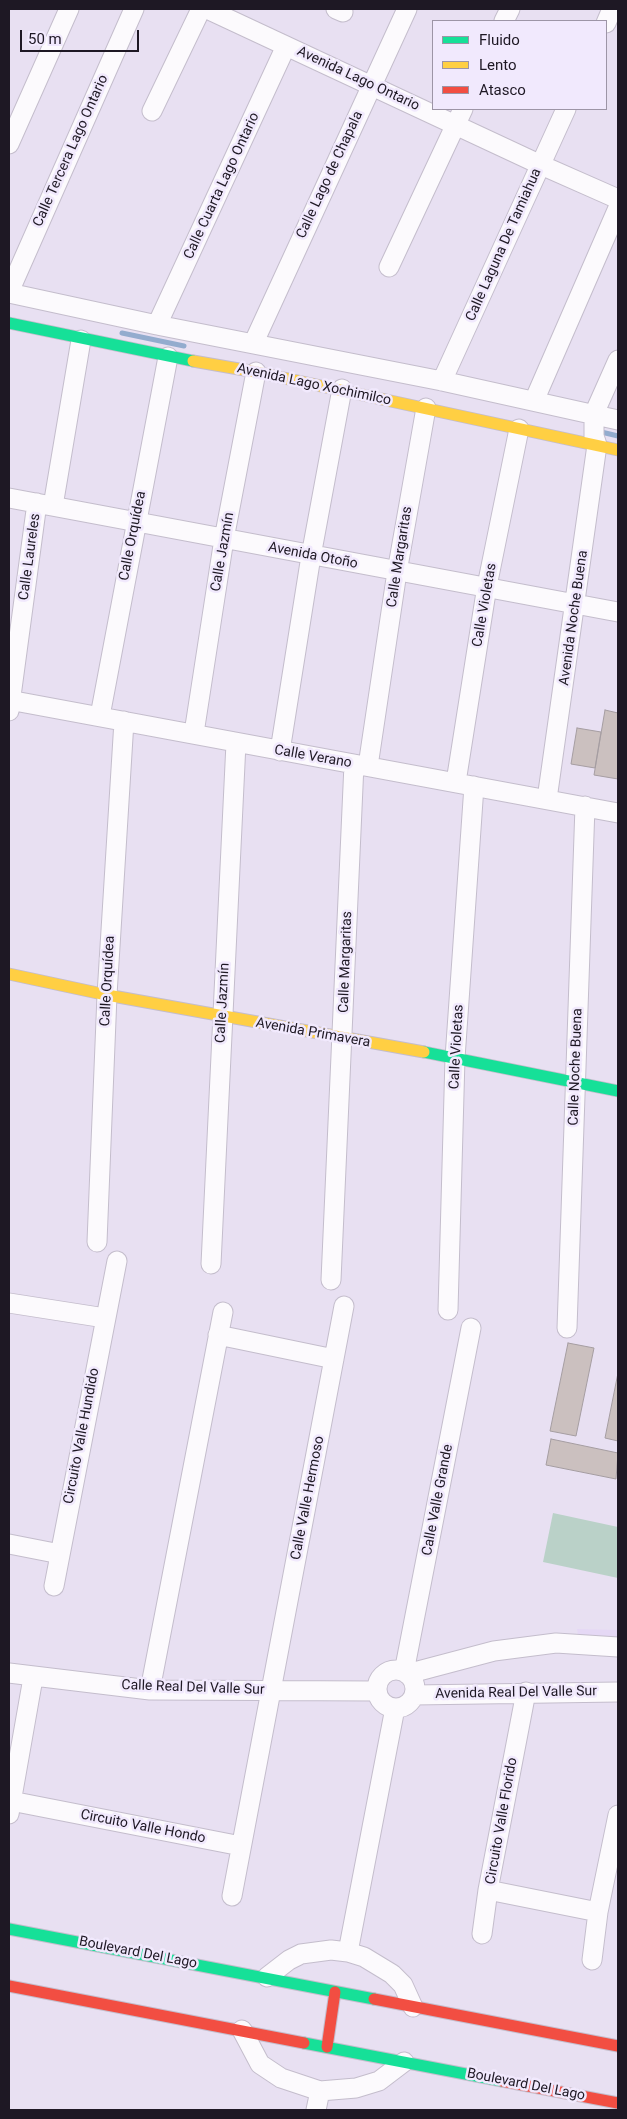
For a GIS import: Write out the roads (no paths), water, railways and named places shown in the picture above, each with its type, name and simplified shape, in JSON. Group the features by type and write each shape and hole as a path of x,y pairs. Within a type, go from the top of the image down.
{"street":[{"path":"9,144 69,9"},
{"name":"Calle Tercera Lago Ontario","path":"9,293 134,9"},
{"path":"152,111 201,9"},
{"name":"Avenida Lago Ontario","path":"207,9 371,86 432,107"},
{"name":"Calle Lago de Chapala","path":"254,342 407,9"},
{"path":"607,21 612,9"},
{"name":"Calle Cuarta Lago Ontario","path":"157,325 286,46"},
{"name":"Avenida Lago Ontario","path":"440,110 460,117 541,165 618,199"},
{"name":"Calle Laguna De Tamiahua","path":"442,381 566,110"},
{"path":"389,267 460,117"},
{"path":"534,401 618,208"},
{"name":"Avenida Lago Xochimilco","path":"9,293 157,325 254,342 534,401 595,430 618,450"},
{"name":"Avenida Lago Xochimilco","path":"9,323 82,340 256,372 518,429 595,430 618,420"},
{"name":"Calle Laureles","path":"9,704 45,504 82,340"},
{"name":"Calle Orquídea","path":"100,716 135,523 168,357"},
{"name":"Avenida Noche Buena","path":"547,799 576,603 595,430 618,360"},
{"name":"Calle Jazmín","path":"194,733 224,539 256,372"},
{"path":"280,751 311,556 342,390"},
{"name":"Calle Margaritas","path":"331,1280 343,1038 361,765 426,408"},
{"name":"Calle Violetas","path":"448,1310 465,784 487,586 518,429"},
{"name":"Avenida Otoño","path":"9,498 618,612"},
{"name":"Calle Verano","path":"9,704 100,716 280,751 585,806 618,814"},
{"name":"Calle Orquídea","path":"97,1242 107,995 124,721"},
{"name":"Calle Jazmín","path":"211,1264 236,742"},
{"name":"Calle Noche Buena","path":"567,1328 585,806"},
{"name":"Avenida Primavera","path":"9,974 107,995 455,1058 618,1091"},
{"name":"Circuito Valle Hundido","path":"54,1586 117,1261"},
{"path":"9,1303 105,1318"},
{"name":"Calle Valle Hermoso","path":"271,1690 344,1306"},
{"path":"150,1690 223,1312"},
{"name":"Calle Valle Grande","path":"406,1673 471,1328"},
{"path":"218,1335 334,1359"},
{"path":"9,1544 60,1554"},
{"name":"Avenida Real Del Valle Sur","path":"406,1673 494,1651 556,1644 618,1647"},
{"path":"396,1670 406,1673 414,1683 414,1695 410,1702 403,1707 386,1706 380,1700 377,1691 382,1676 396,1670"},
{"name":"Calle Real Del Valle Sur","path":"9,1674 150,1690 377,1691"},
{"name":"Circuito Valle Hondo","path":"33,1678 10,1808 241,1846"},
{"path":"232,1896 271,1690"},
{"name":"Circuito Valle Florido","path":"526,1692 488,1890 598,1912"},
{"name":"Avenida Real Del Valle Sur","path":"414,1695 618,1692"},
{"path":"348,1952 395,1708"},
{"path":"592,1960 598,1912 618,1815"},
{"path":"482,1934 488,1890"},
{"name":"Boulevard Del Lago","path":"9,1929 267,1977 335,1992 618,2046"},
{"path":"267,1977 289,1960 302,1954 331,1950 348,1952 364,1957 392,1974 402,1985 413,2007"},
{"name":"Boulevard Del Lago","path":"9,1986 618,2103"},
{"path":"327,2047 335,1992"},
{"path":"242,2030 260,2064 281,2078 320,2091 356,2088 379,2081 404,2062"},
{"path":"316,2110 320,2091"}],"waterway":[{"path":"122,333 184,346"},
{"path":"597,431 618,436"}]}
